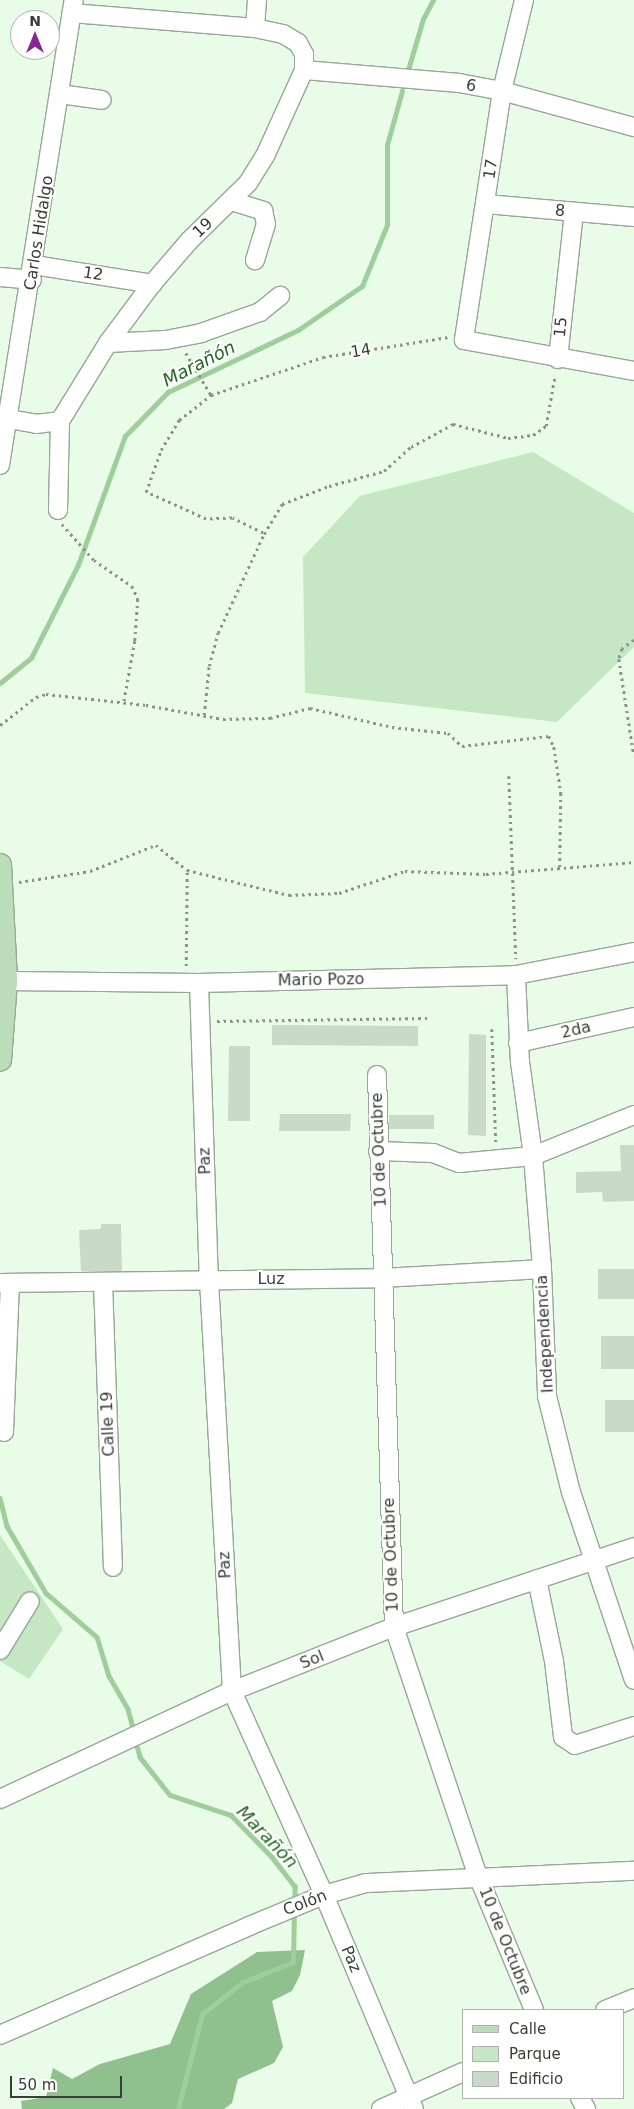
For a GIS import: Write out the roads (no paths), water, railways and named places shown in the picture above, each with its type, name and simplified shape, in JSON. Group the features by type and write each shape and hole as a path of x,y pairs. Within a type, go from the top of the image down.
{"main road":[{"path":"0,1060 6,981 1,874"}],"street":[{"path":"255,28 257,0"},
{"name":"17","path":"524,0 502,91 464,340 558,359"},
{"path":"73,6 255,28 283,34 298,43 304,54 304,70"},
{"name":"Carlos Hidalgo","path":"0,465 33,272 73,6"},
{"name":"6","path":"304,70 459,83 502,91 634,127"},
{"name":"19","path":"60,421 108,343 152,284 189,240 231,201 258,170 304,70"},
{"path":"60,94 102,100"},
{"path":"231,201 263,211 266,224 255,260"},
{"name":"8","path":"486,204 634,217"},
{"name":"15","path":"558,359 574,212"},
{"name":"12","path":"0,278 33,272 152,284"},
{"path":"108,343 166,340 201,333 260,312 280,296"},
{"path":"558,359 634,371"},
{"path":"9,419 36,424 60,421 61,518"},
{"name":"Mario Pozo","path":"6,981 192,983 516,975 634,952"},
{"name":"Independencia","path":"516,975 518,1044 533,1156 542,1269 547,1396 592,1560 634,1680"},
{"name":"Paz","path":"192,983 200,1022 210,1280 232,1691 319,1897 411,2102"},
{"name":"2da","path":"518,1044 634,1017"},
{"name":"10 de Octubre","path":"377,1075 394,1627 478,1876 534,2009"},
{"path":"378,1151 433,1153 459,1163 533,1156 634,1115"},
{"name":"Luz","path":"5,1283 382,1278 542,1269"},
{"name":"Calle 19","path":"102,1282 113,1566"},
{"path":"4,1432 5,1283"},
{"name":"Sol","path":"0,1800 232,1691 394,1627 634,1547"},
{"path":"537,1579 554,1661 564,1737 575,1745 634,1726"},
{"path":"0,1650 30,1601"},
{"name":"Colón","path":"0,2035 284,1911 319,1897 366,1883 478,1876 634,1871"},
{"path":"610,2009 631,2005"},
{"path":"381,2109 411,2102 462,2073"}],"waterway":[{"name":"Marañón","path":"408,70 423,19 433,0"},
{"name":"Marañón","path":"0,683 31,658 78,565 125,436 168,392 298,330 362,286 387,225 387,145 402,91"},
{"name":"Marañón","path":"0,1498 7,1526 46,1593 97,1637 109,1676 128,1709 134,1732"},
{"name":"Marañón","path":"135,1739 140,1757 170,1795 231,1815 272,1857 295,1886 295,1902"},
{"name":"Marañón","path":"178,2109 202,2014 243,1982 293,1962 294,1912"}]}
